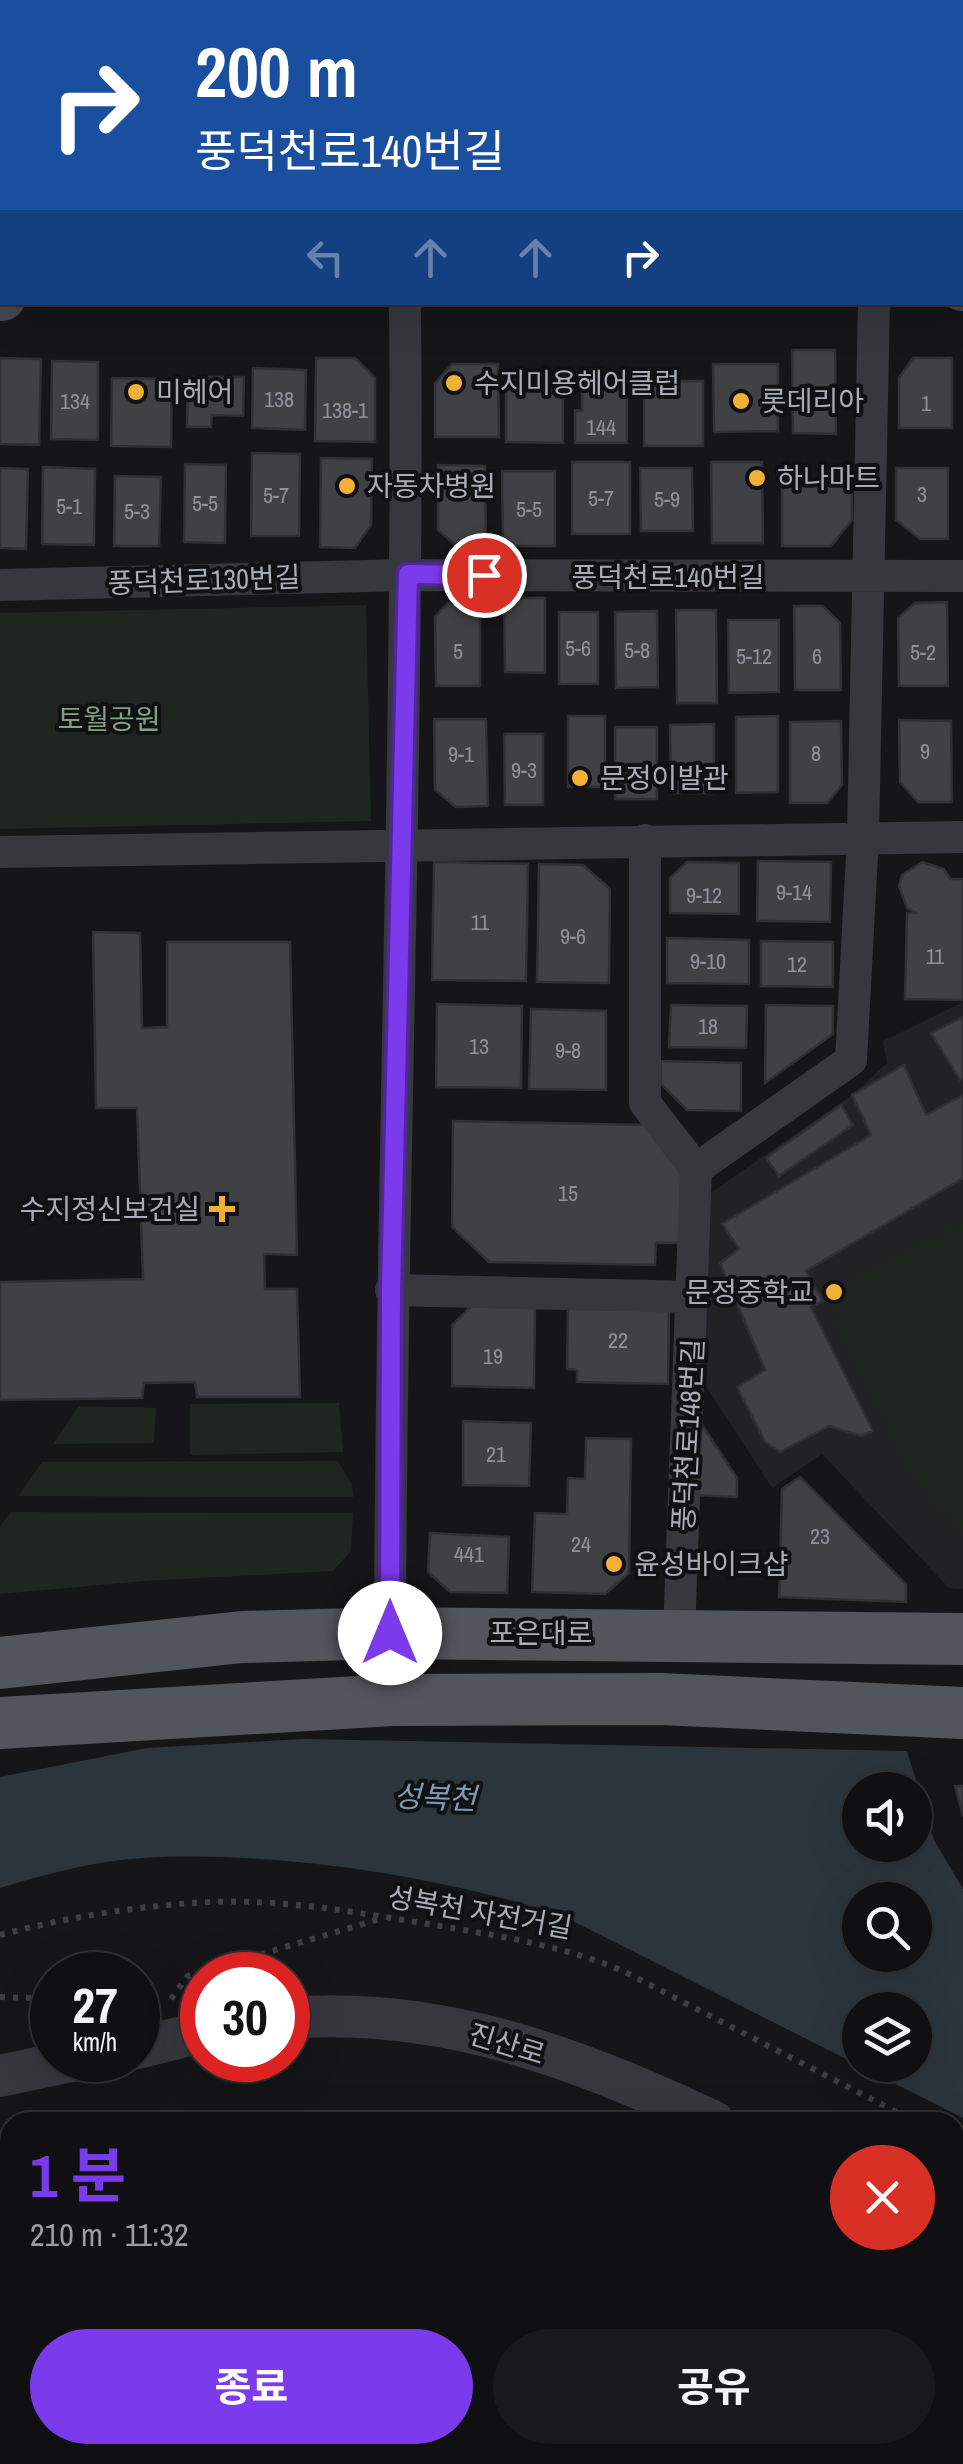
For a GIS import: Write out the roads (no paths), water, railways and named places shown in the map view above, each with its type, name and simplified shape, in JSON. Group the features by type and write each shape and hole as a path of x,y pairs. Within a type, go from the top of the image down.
{"main road":[{"name":"포은대로","path":"0,1664 242,1637 390,1633 963,1639"},
{"path":"0,1722 412,1700 662,1699 963,1713"}],"street":[{"path":"390,1633 391,1290 408,574 405,305"},
{"path":"645,840 646,1103 696,1169 851,1060 864,836 874,305"},
{"name":"풍덕천로140번길","path":"408,574 868,578"},
{"name":"풍덕천로130번길","path":"0,585 408,574"},
{"path":"868,578 963,576"},
{"path":"0,852 963,837"},
{"name":"풍덕천로148번길","path":"679,1634 695,1297 696,1169"},
{"path":"391,1290 695,1297"},
{"name":"진산로","path":"310,2018 371,2017 478,2031 614,2074 693,2112"},
{"path":"0,2076 30,2062"}],"water":[{"name":"성복천","path":"304,1739 907,1751 913,1772 842,1772 842,1862 932,1862 932,1833 963,1889 963,2112 951,2112 892,2082 932,2082 932,1992 842,1992 842,2057 567,1918 414,1878 301,1862 143,1858 52,1873 0,1888 0,1777 147,1748"}],"place":[{"name":"수지미용헤어클럽","path":"454,383"},
{"name":"미헤어","path":"136,392"},
{"name":"롯데리아","path":"741,401"},
{"name":"하나마트","path":"757,478"},
{"name":"자동차병원","path":"347,486"},
{"name":"문정이발관","path":"580,778"},
{"name":"수지정신보건실","path":"222,1209"},
{"name":"문정중학교","path":"834,1292"},
{"name":"윤성바이크샵","path":"614,1564"}],"park label":[{"name":"토월공원","path":"109,719"}]}
